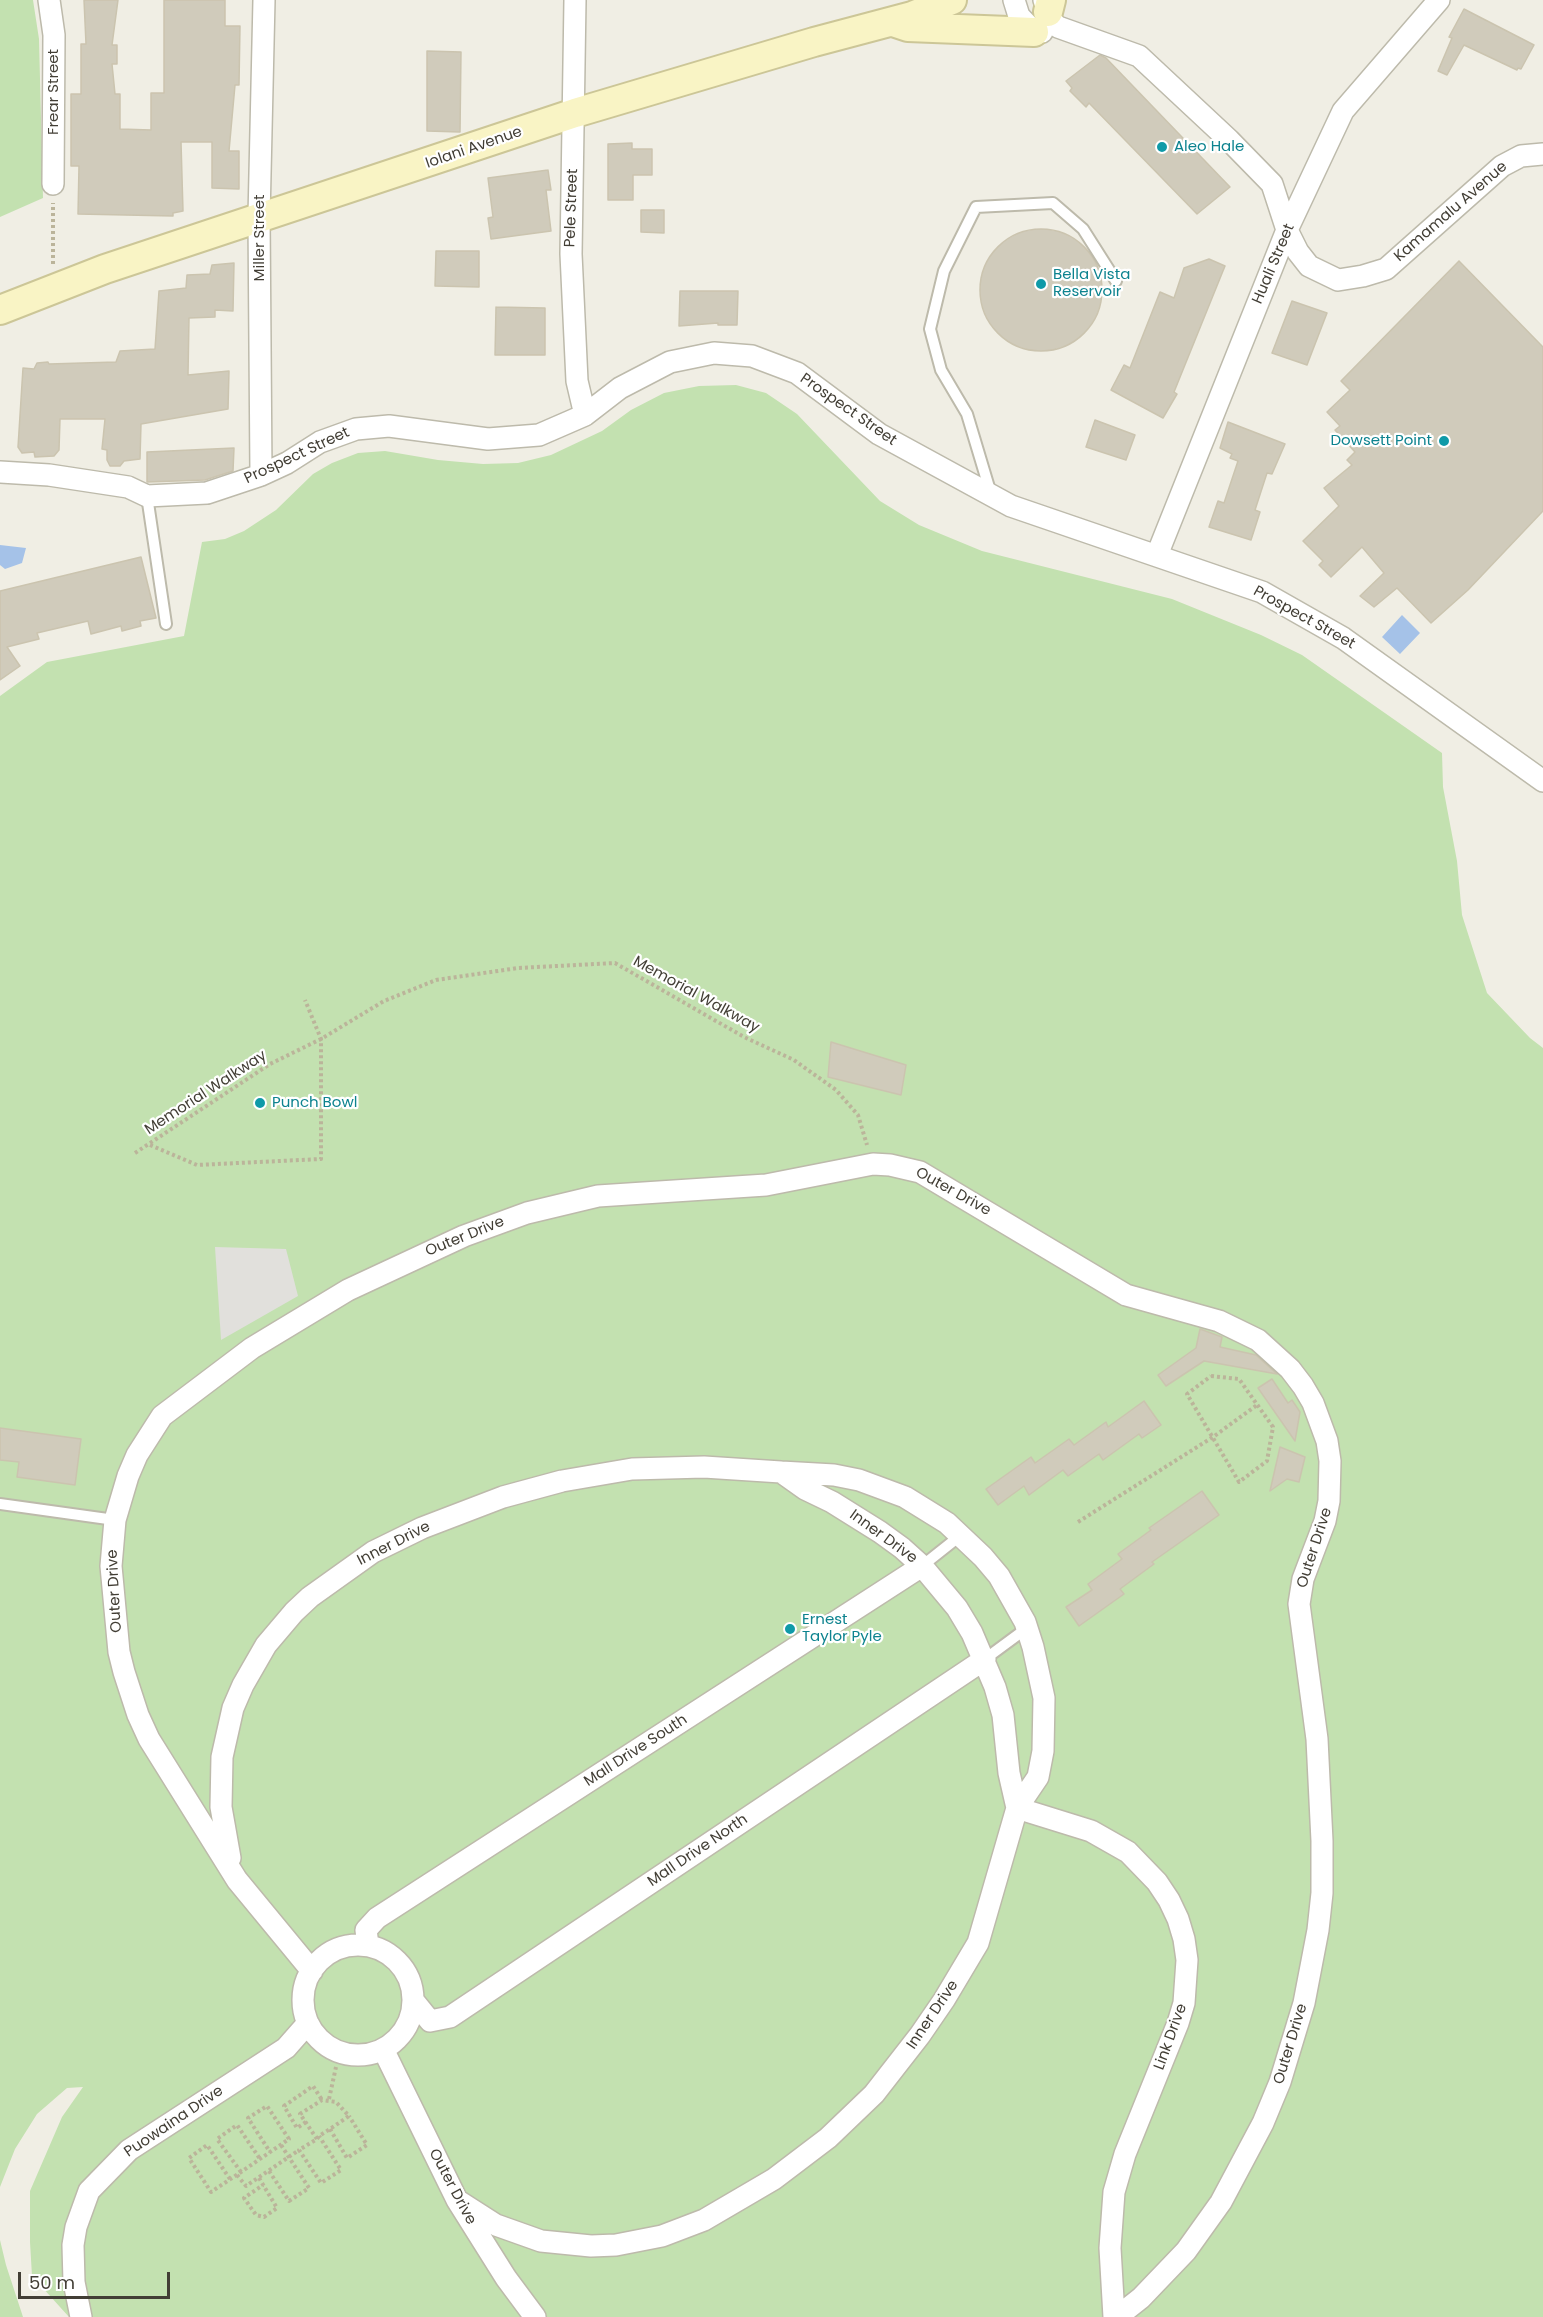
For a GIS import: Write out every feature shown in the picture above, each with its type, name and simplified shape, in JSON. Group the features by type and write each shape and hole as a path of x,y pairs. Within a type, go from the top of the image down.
{"main road":[{"name":"Iolani Avenue","path":"0,310 53,289 260,217 575,114 802,45 912,16 952,0"},
{"path":"891,21 909,27 1044,11"}],"street":[{"name":"Frear Street","path":"49,0 54,35 54,184"},
{"name":"Miller Street","path":"261,475 260,217 264,0"},
{"name":"Pele Street","path":"575,0 571,254 577,381 585,415"},
{"path":"1014,0 1019,16 1044,11"},
{"name":"Huali Street","path":"1157,555 1287,230 1343,111 1439,0"},
{"name":"Kamamalu Avenue","path":"1044,11 1079,34 1140,56 1272,184 1287,230 1298,252 1310,266 1338,279 1363,276 1386,269 1502,166 1521,156 1543,154"},
{"name":"Prospect Street","path":"0,472 49,475 118,486 147,496 207,493 261,475 286,464 320,442 356,429 389,426 488,439 539,435 585,415 620,388 670,362 714,353 752,356 797,373 879,434 1011,506 1262,592 1344,638 1543,781"},
{"name":"Outer Drive","path":"312,1971 237,1880 149,1739 129,1691 119,1652 111,1566 115,1520 124,1487 137,1455 162,1416 252,1348 318,1307 388,1269 498,1223 582,1198 766,1185 873,1164 906,1167 934,1178 1126,1294 1219,1321 1258,1340 1290,1368 1303,1386 1313,1403 1327,1441 1330,1461 1329,1501 1325,1521 1305,1573 1299,1604 1317,1739 1322,1841 1322,1893 1318,1930 1304,2003 1280,2082 1263,2123 1221,2202 1186,2251 1141,2298 1115,2317"},
{"name":"Inner Drive","path":"237,1880 224,1832 221,1808 222,1757 234,1708 243,1685 266,1645 294,1612 330,1581 373,1552 422,1528 503,1497 597,1474 656,1468 704,1467 781,1472 880,1532 922,1566 957,1608 985,1659 1003,1715 1009,1773 1017,1808 978,1943 944,2000 895,2069 859,2110 828,2138 774,2179 725,2209 693,2225 662,2236 616,2245 591,2247 541,2241 496,2225 457,2200"},
{"path":"781,1472 834,1475 882,1487 927,1509 961,1535 999,1576 1027,1628 1040,1672 1044,1724 1038,1777 1017,1808"},
{"name":"Mall Drive South","path":"368,1946 366,1930 377,1918 922,1566"},
{"name":"Mall Drive North","path":"413,2000 429,2021 450,2017 985,1659"},
{"name":"Link Drive","path":"1017,1808 1091,1832 1128,1852 1144,1866 1169,1899 1184,1939 1187,1982 1184,2002 1178,2023 1125,2154 1114,2192 1110,2248 1115,2317"},
{"path":"352,1945 368,1946 383,1950 395,1959 408,1978 413,2000 411,2015 405,2029 395,2041 383,2049 362,2055 340,2052 321,2041 308,2023 304,2010 304,1996 312,1971 322,1958 336,1949 352,1945"},
{"name":"Puowaina Drive","path":"81,2317 74,2282 74,2246 81,2209 89,2191 129,2150 286,2048 308,2023"},
{"name":"Outer Drive","path":"383,2049 457,2200 506,2278 535,2317"}],"lane":[{"path":"992,497 967,414 941,370 930,329 944,271 976,207 1053,203 1083,229 1116,281"},
{"path":"147,496 166,624"},
{"path":"0,1504 115,1520"},
{"path":"922,1566 961,1535"},
{"path":"985,1659 1027,1628"}],"path":[{"path":"53,289 54,184"},
{"name":"Memorial Walkway","path":"135,1153 270,1064 321,1039 384,1001 436,980 518,968 615,963 744,1037 794,1060 836,1090 858,1115 873,1164"},
{"path":"149,1144 197,1165 321,1159 321,1039 305,1000"},
{"path":"1211,1376 1239,1379 1273,1427 1267,1461 1239,1482 1213,1437 1187,1394 1211,1376"},
{"path":"1077,1522 1213,1437 1257,1405"},
{"path":"329,2099 336,2067"},
{"path":"306,2122 297,2128 284,2106 313,2086 322,2100"},
{"path":"299,2150 321,2183 341,2170 300,2114 322,2100 329,2099 336,2102 350,2116 367,2145 347,2158 330,2129"},
{"path":"230,2179 207,2145 189,2158 211,2192 239,2174 289,2139 267,2106 248,2118 270,2152"},
{"path":"260,2159 237,2125 218,2139 246,2186 350,2116"},
{"path":"269,2171 289,2201 309,2188 281,2145"},
{"path":"259,2178 277,2208 264,2217 255,2215 244,2198 263,2185"}],"green space":[{"path":"0,0 33,0 39,39 43,198 0,217"},
{"path":"736,385 766,393 797,414 880,501 919,525 982,551 1172,599 1261,635 1302,655 1442,753 1443,787 1457,861 1462,915 1487,993 1530,1038 1543,1048 1543,2317 69,2317 32,2276 30,2191 62,2117 83,2087 67,2088 37,2114 15,2149 0,2187 0,696 47,662 184,636 202,542 225,539 244,531 276,510 313,474 332,463 358,453 385,451 438,460 483,464 518,463 551,455 602,431 631,410 664,393 699,386"},
{"path":"0,2240 6,2265 23,2317 0,2317"}],"shaded area":[{"path":"215,1247 286,1249 298,1296 221,1340"}],"water":[{"path":"0,545 26,548 22,563 5,569 0,565"},
{"path":"1402,615 1420,633 1400,654 1382,637"}],"building":[{"path":"84,0 118,0 112,45 117,45 117,64 112,64 115,94 120,94 120,129 151,130 151,93 164,93 164,0 225,0 225,26 240,26 239,85 235,85 229,151 239,151 239,189 212,188 212,142 181,142 183,211 173,213 173,216 78,214 79,166 71,166 71,94 81,94 81,44 86,44"},
{"path":"1464,9 1534,45 1521,69 1517,70 1464,45 1447,75 1438,71 1452,38 1449,37"},
{"path":"427,51 461,52 460,132 427,131"},
{"name":"Aleo Hale","path":"1100,55 1106,58 1230,187 1197,214 1089,103 1086,107 1070,91 1072,88 1066,81"},
{"path":"632,143 632,149 652,149 652,175 633,175 633,200 608,200 608,144"},
{"path":"548,170 551,190 546,190 551,231 491,239 488,218 493,217 488,178"},
{"path":"641,210 664,210 664,233 641,232"},
{"name":"Bella Vista Reservoir","path":"1041,229 1064,234 1075,239 1084,247 1092,256 1097,267 1102,290 1097,313 1092,324 1084,333 1075,341 1064,346 1041,351 1018,346 1007,341 998,333 990,324 985,313 980,290 985,267 990,256 998,247 1007,239 1018,234"},
{"path":"436,251 479,251 479,287 435,286"},
{"path":"1209,259 1225,266 1174,392 1177,394 1163,418 1111,390 1124,365 1130,368 1160,292 1174,298 1184,268"},
{"name":"Dowsett Point","path":"1459,261 1543,347 1543,511 1468,590 1431,623 1397,588 1374,607 1360,596 1384,573 1362,547 1331,577 1319,565 1323,561 1303,541 1339,506 1324,488 1352,465 1347,460 1355,452 1335,430 1340,426 1327,412 1350,390 1341,381"},
{"path":"234,263 233,311 215,310 215,317 189,318 188,375 229,371 228,409 141,424 140,459 124,461 120,466 110,466 107,460 107,450 102,449 105,419 60,419 59,450 54,456 35,457 34,452 22,453 18,447 23,368 34,369 37,363 48,362 49,364 116,362 120,351 155,349 159,291 186,288 187,275 210,274 212,265"},
{"path":"680,291 738,291 737,325 718,325 718,323 679,326"},
{"path":"1292,301 1327,313 1307,365 1272,353"},
{"path":"496,307 545,308 545,355 495,355"},
{"path":"1095,420 1135,435 1126,460 1086,447"},
{"path":"1228,422 1285,444 1272,474 1267,473 1255,510 1260,512 1251,540 1209,527 1218,501 1224,503 1238,461 1230,458 1232,454 1220,448"},
{"path":"234,448 233,471 205,480 147,482 147,452"},
{"path":"141,557 156,618 140,621 141,626 122,631 121,626 91,634 88,621 37,633 39,639 7,647 20,666 0,680 0,591"},
{"path":"831,1042 906,1065 901,1095 828,1077"},
{"path":"1200,1329 1222,1337 1220,1347 1256,1355 1277,1374 1204,1361 1166,1386 1158,1375 1196,1348"},
{"path":"1272,1379 1288,1403 1292,1400 1300,1412 1295,1441 1258,1388"},
{"path":"1144,1401 1161,1425 1142,1438 1139,1434 1103,1460 1099,1454 1068,1476 1063,1470 1029,1495 1024,1486 998,1505 986,1489 1031,1457 1035,1463 1069,1439 1074,1445 1106,1422 1108,1427"},
{"path":"0,1428 81,1439 75,1485 17,1477 19,1462 0,1460"},
{"path":"1280,1447 1305,1457 1299,1482 1287,1479 1270,1491"},
{"path":"1202,1491 1219,1515 1152,1562 1154,1564 1120,1589 1124,1594 1079,1626 1066,1607 1092,1590 1088,1584 1122,1559 1118,1554 1151,1530 1149,1528"}],"place":[{"name":"Aleo Hale","path":"1162,147"},
{"name":"Bella Vista Reservoir","path":"1041,284"},
{"name":"Dowsett Point","path":"1444,441"},
{"name":"Punch Bowl","path":"260,1103"},
{"name":"Ernest Taylor Pyle","path":"790,1629"}]}
